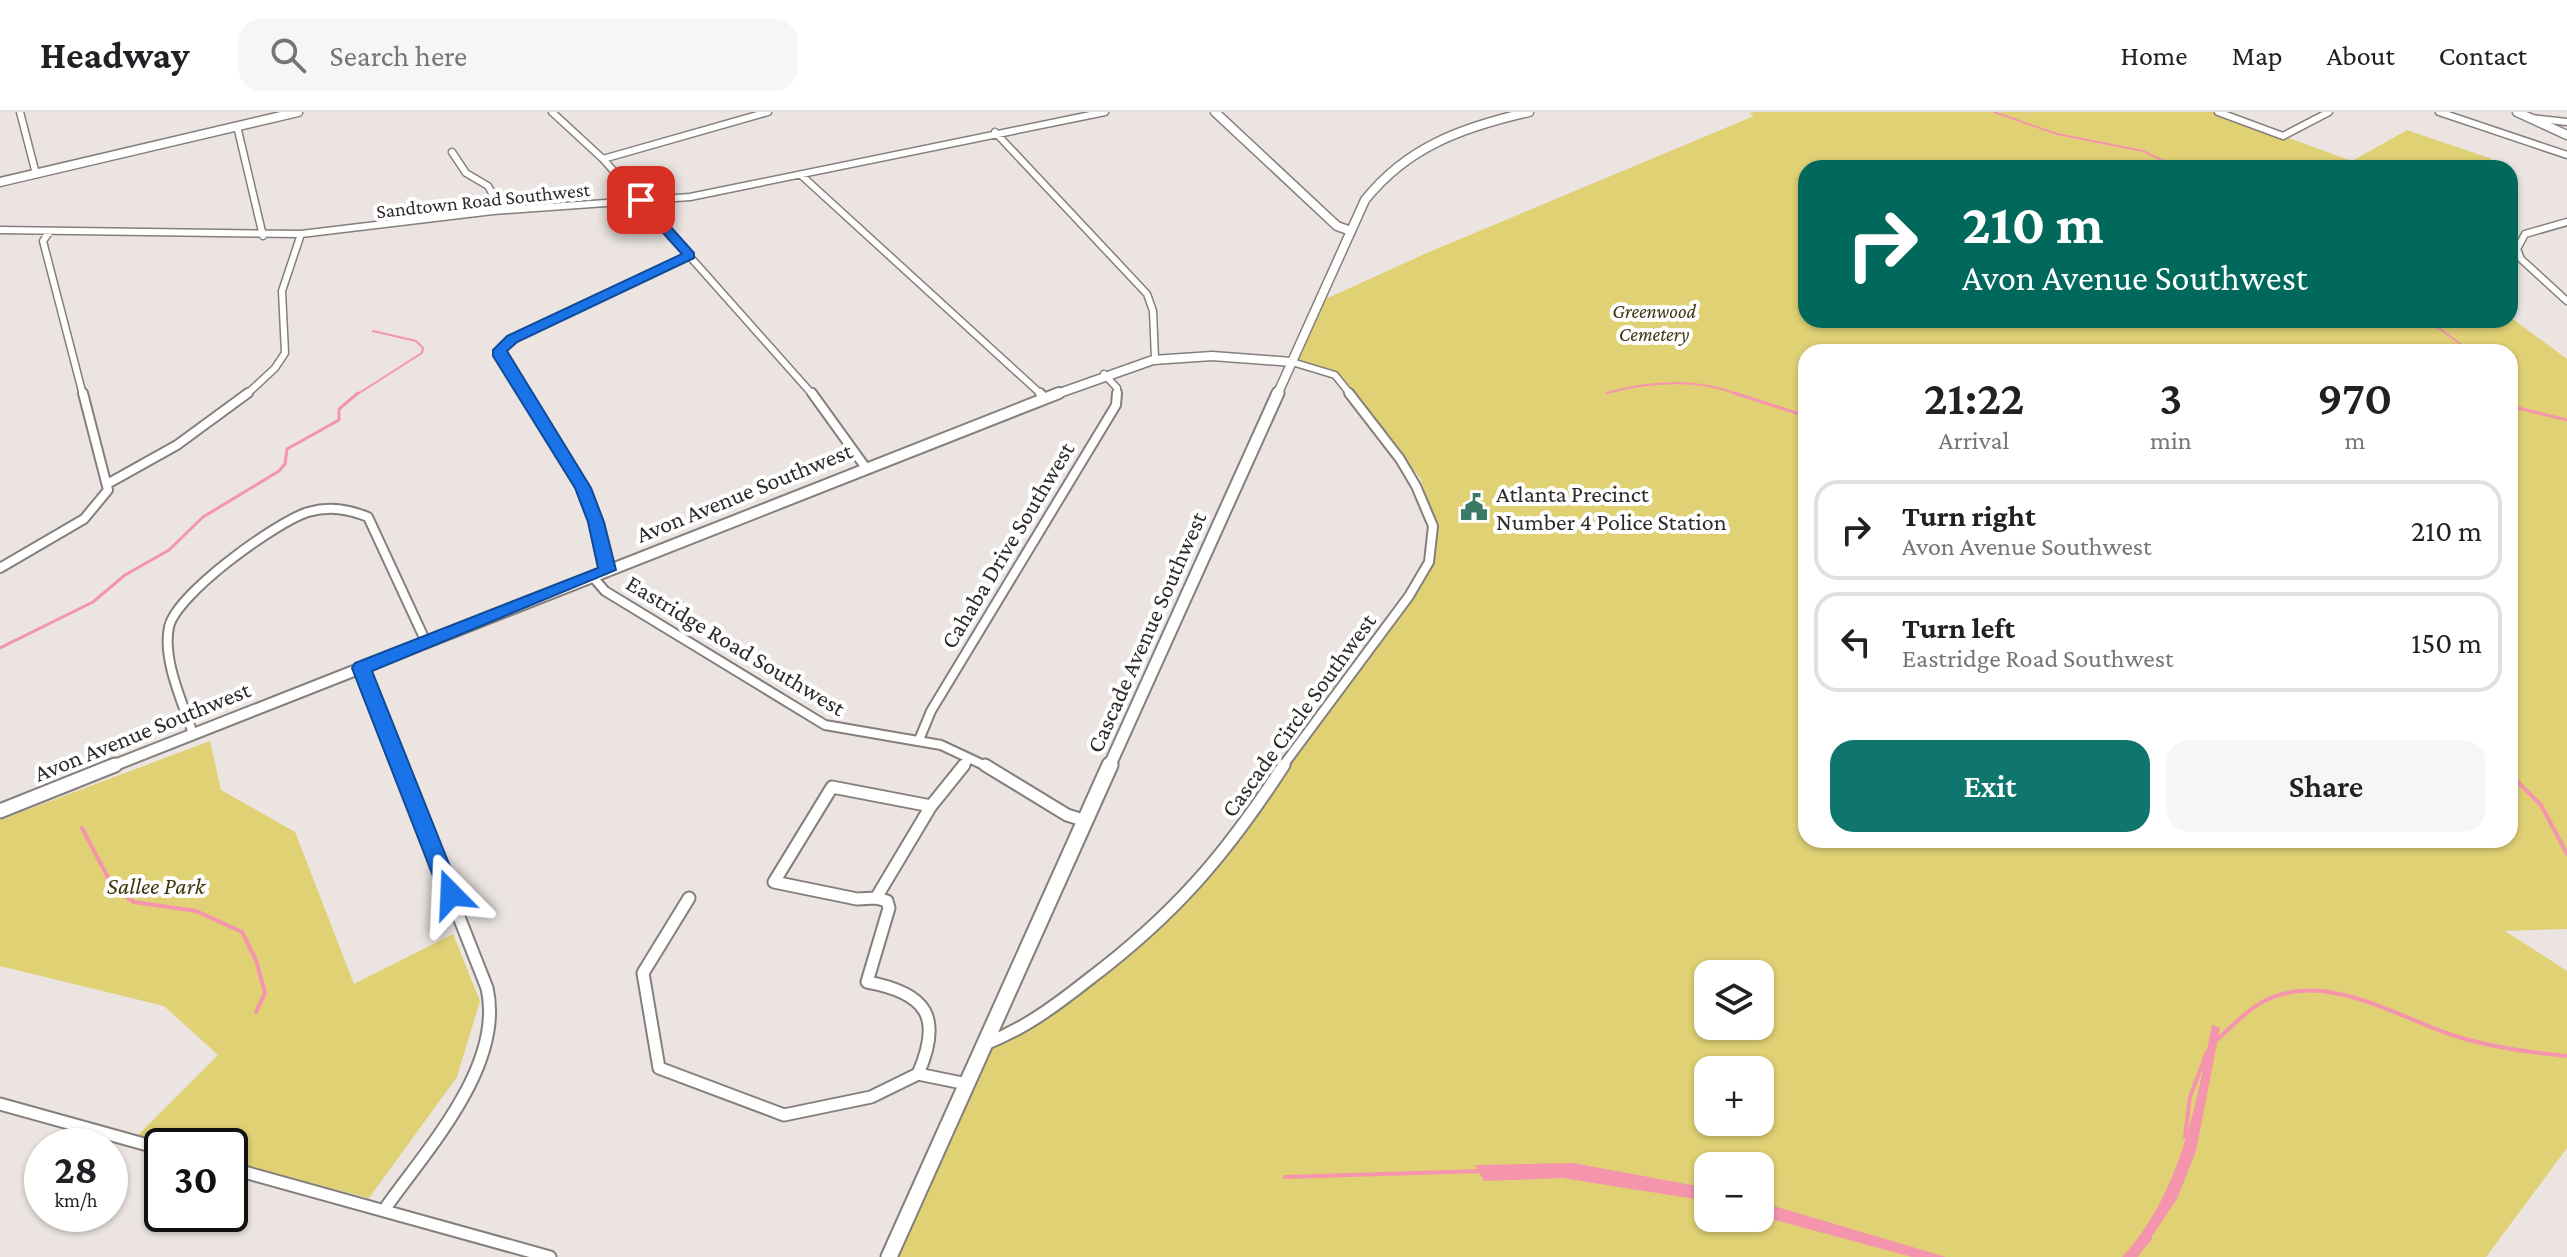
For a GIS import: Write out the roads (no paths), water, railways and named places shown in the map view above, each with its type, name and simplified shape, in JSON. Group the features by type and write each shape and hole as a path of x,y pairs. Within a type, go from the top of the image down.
{"main road":[{"name":"Cascade Avenue Southwest","path":"889,1257 1351,231 1376,184 1416,150 1472,126 1529,112"}],"street":[{"path":"20,112 36,174"},
{"path":"0,182 298,112"},
{"path":"552,112 603,159 641,200 811,392 866,468"},
{"path":"603,159 768,112"},
{"name":"Sandtown Road Southwest","path":"0,230 263,236 493,211 716,194 995,132 1105,112"},
{"path":"1215,112 1337,226 1351,231"},
{"path":"2218,112 2283,136 2329,112"},
{"path":"2439,112 2567,155"},
{"path":"2517,112 2567,135"},
{"path":"2531,117 2567,122"},
{"path":"237,126 263,236"},
{"path":"995,132 1147,294 1156,314 1151,350 1155,358"},
{"path":"452,152 466,173 488,186 496,200 493,211"},
{"path":"801,175 1044,397"},
{"path":"2518,247 2525,234 2567,222"},
{"path":"0,568 84,519 104,500 109,483 43,241 50,231"},
{"path":"109,483 130,474 240,401 277,367 287,340 281,298 301,234"},
{"path":"2518,252 2521,259 2567,301"},
{"name":"Eastridge Road Southwest","path":"607,570 596,522 583,488 500,356 500,350 512,339 690,255"},
{"name":"Avon Avenue Southwest","path":"0,811 1104,374 1155,358 1208,354 1292,362"},
{"name":"Cascade Circle Southwest","path":"985,1044 1014,1033 1040,1017 1142,939 1193,890 1255,810 1284,765 1409,596 1429,562 1433,526 1416,486 1400,459 1335,375 1292,362"},
{"name":"Cahaba Drive Southwest","path":"919,740 931,711 1116,405 1117,388 1104,374"},
{"path":"193,734 168,639 173,615 194,591 268,532 301,515 341,508 368,517 426,642"},
{"name":"Eastridge Road Southwest","path":"592,576 605,591 825,725 865,737 919,740 944,745 1067,815 1086,821"},
{"path":"361,668 487,988 492,1008 489,1037 478,1065 384,1210"},
{"path":"876,898 931,806 969,759"},
{"path":"918,1074 932,1030 925,1006 908,992 867,982 889,908 887,901 857,899 774,882 832,787 931,806"},
{"path":"689,898 643,973 659,1068 784,1115 871,1097 918,1074 967,1084"},
{"path":"0,1104 144,1144"},
{"path":"248,1173 550,1257"}],"waterway":[{"path":"1994,112 2057,134 2143,151 2162,160"},
{"path":"2439,328 2460,344"},
{"path":"356,395 422,353 423,348 416,341 373,331"},
{"path":"1607,393 1673,383 1707,386 1739,395"},
{"path":"0,648 93,602 125,575 169,550 203,517 279,471 285,464 287,449 339,420 339,409 358,393"},
{"path":"1734,393 1798,413"},
{"path":"2518,408 2567,420"},
{"path":"2518,782 2541,805 2567,854"},
{"path":"82,828 114,889 134,902 196,911 242,932 256,960 265,993 256,1012"},
{"path":"2217,1040 2264,1001 2287,993 2311,991 2360,999 2466,1039 2567,1056"},
{"path":"2185,1137 2190,1097 2207,1052"},
{"path":"1285,1177 1481,1171"},
{"path":"2133,1257 2150,1239"}],"place":[{"name":"Atlanta Precinct Number 4 Police Station","path":"1474,507"}],"park label":[{"name":"Greenwood Cemetery","path":"1654,322"},
{"name":"Sallee Park","path":"156,885"}]}
